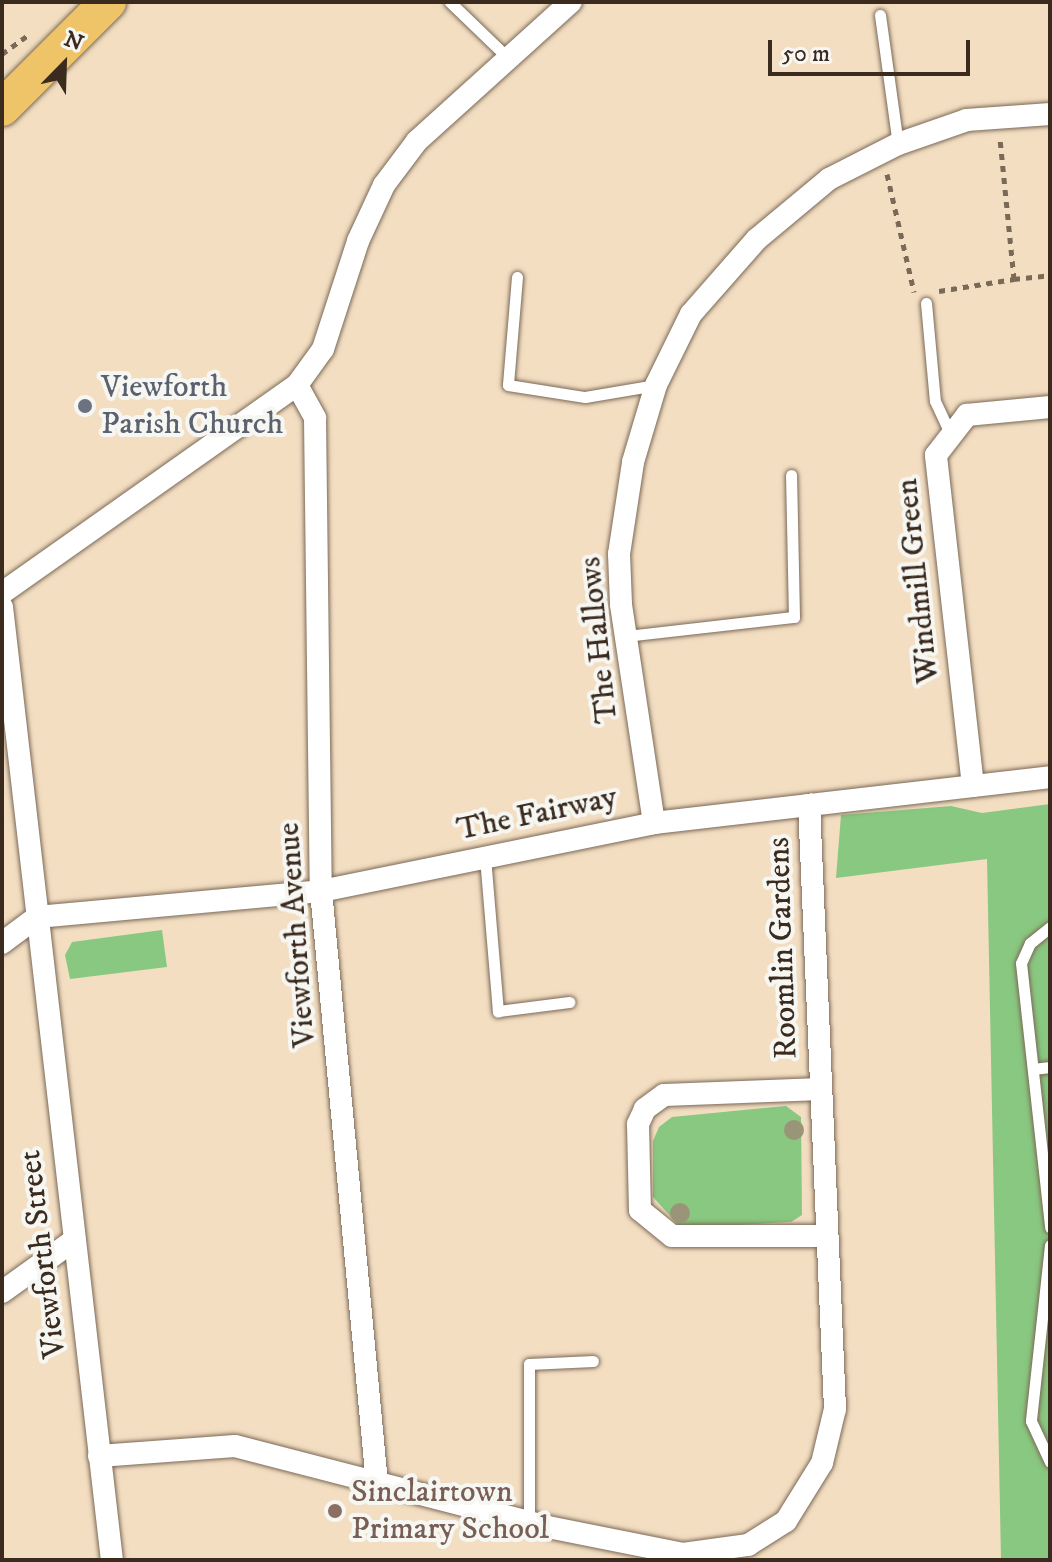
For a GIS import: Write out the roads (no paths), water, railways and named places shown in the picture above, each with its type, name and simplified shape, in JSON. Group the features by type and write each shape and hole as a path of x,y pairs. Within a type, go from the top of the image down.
{"main road":[{"path":"3,105 108,2"}],"street":[{"path":"2,593 297,385 323,349 358,241 384,185 417,141 571,2"},
{"name":"The Hallows","path":"654,823 626,636 619,554 633,462 656,385 691,314 757,239 829,179 890,148 967,120 1050,114"},
{"name":"Viewforth Avenue","path":"297,385 315,418 321,891 377,1483"},
{"name":"Windmill Green","path":"973,786 936,455 967,415 1050,407"},
{"name":"Viewforth Street","path":"2,607 4,646 112,1560"},
{"name":"The Fairway","path":"37,917 321,891 654,823 1050,777"},
{"name":"Roomlin Gardens","path":"99,1456 235,1446 529,1522 683,1554 748,1545 786,1521 822,1463 833,1431 809,805"},
{"path":"2,943 37,917"},
{"name":"Roomlin Gardens","path":"821,1089 664,1095 645,1109 638,1124 640,1210 672,1236 826,1236"},
{"path":"2,1292 73,1241"}],"lane":[{"path":"450,2 509,59"},
{"path":"880,15 890,148"},
{"path":"517,277 508,385 585,397 656,385"},
{"path":"926,303 935,401 951,436"},
{"path":"626,636 794,617 791,475"},
{"path":"485,857 498,1011 569,1002"},
{"path":"1050,927 1030,943 1021,963 1050,1227"},
{"path":"1033,1069 1050,1067"},
{"path":"1050,1245 1031,1421 1050,1462"},
{"path":"529,1522 529,1364 593,1361"}],"place":[{"name":"Viewforth Parish Church","path":"85,406"},
{"name":"Sinclairtown Primary School","path":"335,1511"}]}
